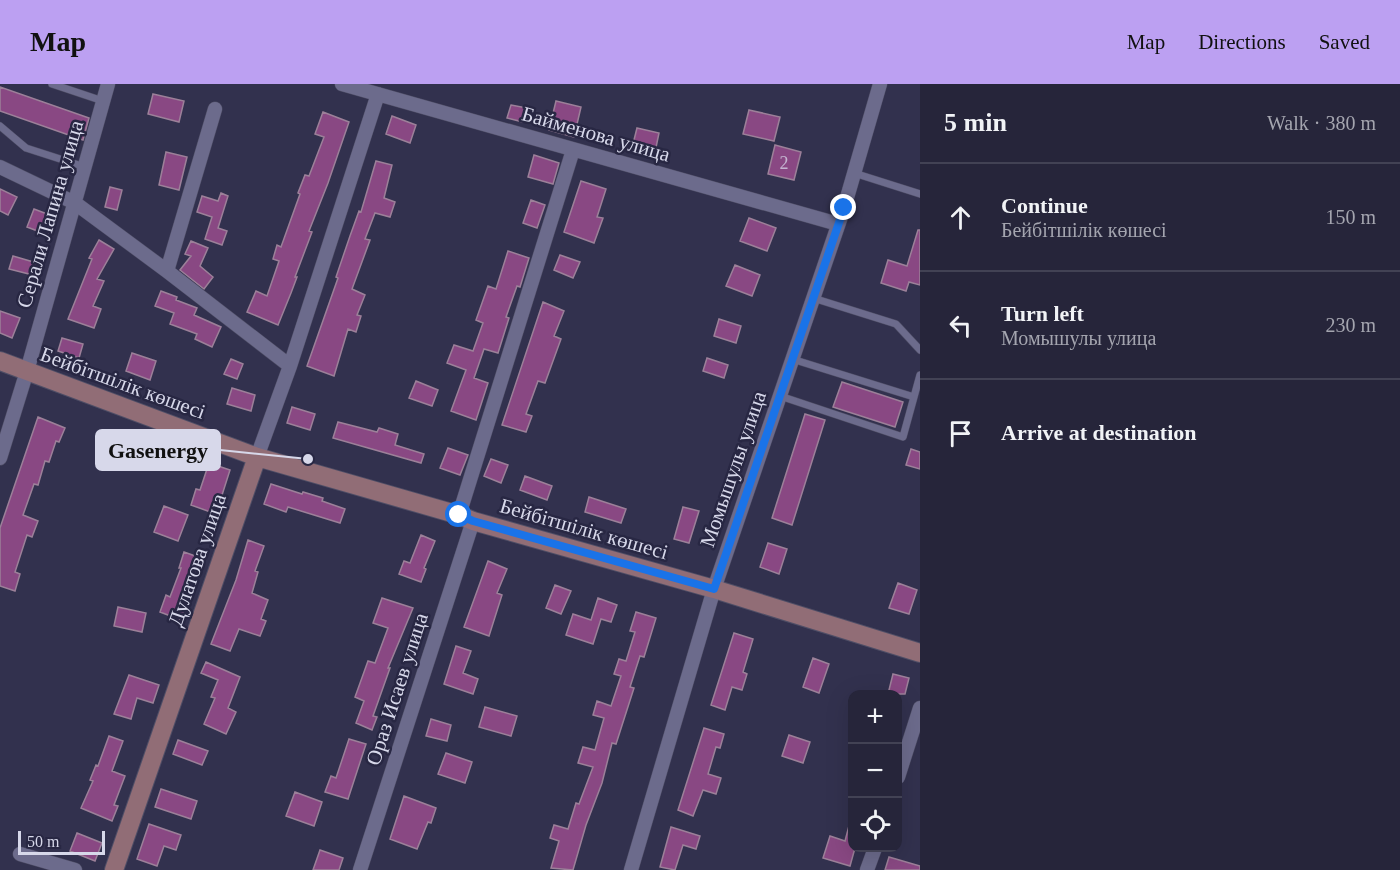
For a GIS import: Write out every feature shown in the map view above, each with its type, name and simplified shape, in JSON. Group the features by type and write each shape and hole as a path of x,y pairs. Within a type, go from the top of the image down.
{"street":[{"name":"Серали Лапина улица","path":"0,458 27,371 108,84"},
{"name":"Байменова улица","path":"342,84 838,224"},
{"name":"Момышулы улица","path":"631,870 714,589 838,224 880,84"},
{"name":"Дулатова улица","path":"114,870 290,366 378,94"},
{"path":"167,271 215,109"},
{"name":"Ораз Исаев улица","path":"360,870 573,150"},
{"path":"0,167 75,203 290,366"},
{"name":"Бейбітшілік көшесі","path":"0,361 257,457 714,589 920,653"},
{"path":"902,762 920,708"},
{"path":"867,870 874,852"},
{"path":"20,854 75,870"}],"lane":[{"path":"52,84 103,101"},
{"path":"0,126 26,148 85,167"},
{"path":"854,173 920,194"},
{"path":"813,298 896,324 920,350"},
{"path":"792,359 914,397"},
{"path":"780,396 903,436 920,375"}],"building":[{"path":"0,87 89,118 83,140 0,111"},
{"path":"153,94 184,101 179,122 148,114"},
{"path":"556,101 581,107 574,137 549,130"},
{"path":"511,105 527,108 523,122 507,118"},
{"path":"749,110 780,117 774,141 743,134"},
{"path":"323,112 349,122 309,231 312,232 295,277 297,277 278,325 247,312 256,291 267,296 279,261 273,259 277,245 281,247 305,175 309,176 324,137 315,134"},
{"path":"392,116 416,125 410,143 386,134"},
{"path":"637,128 659,133 654,157 631,152"},
{"path":"775,145 801,152 794,180 768,174"},
{"path":"166,152 187,157 179,190 159,185"},
{"path":"534,155 559,163 553,184 528,177"},
{"path":"376,161 392,165 384,198 395,202 390,217 375,213 365,239 370,240 352,289 365,295 357,315 361,316 356,332 348,329 334,376 307,366 350,236 359,211 361,212"},
{"path":"581,181 606,189 597,217 603,218 594,243 564,232"},
{"path":"110,187 122,190 117,210 105,207"},
{"path":"0,189 17,197 8,215 0,211"},
{"path":"221,193 228,196 218,228 227,231 222,245 205,239 212,217 197,212 202,196 218,201"},
{"path":"531,200 545,205 537,228 523,223"},
{"path":"34,209 55,217 48,235 27,227"},
{"path":"749,218 776,228 767,251 740,241"},
{"path":"918,230 920,230 920,285 909,282 906,291 881,283 888,260 907,266"},
{"path":"99,240 114,249 97,279 104,281 93,306 101,309 94,328 68,319 92,259 89,258"},
{"path":"191,241 208,248 200,266 213,277 204,289 180,270 191,256 185,254"},
{"path":"508,251 529,258 520,287 517,286 506,317 509,318 498,353 484,349 474,378 488,383 476,420 451,411 466,370 447,363 454,345 473,351 483,323 476,320 488,286 496,289"},
{"path":"560,255 580,262 573,278 554,270"},
{"path":"13,256 37,263 33,275 9,269"},
{"path":"735,265 760,275 752,296 726,286"},
{"path":"161,291 197,308 194,315 221,327 212,347 195,339 197,334 170,324 174,313 155,306"},
{"path":"543,302 564,311 554,336 561,339 545,383 538,381 526,414 532,416 526,432 502,425"},
{"path":"0,311 20,318 12,338 0,333"},
{"path":"719,319 741,326 736,343 714,336"},
{"path":"62,338 83,344 79,358 58,351"},
{"path":"132,353 156,361 150,380 126,371"},
{"path":"707,358 728,365 724,378 703,371"},
{"path":"231,359 243,364 237,379 224,374"},
{"path":"416,381 438,390 432,406 409,398"},
{"path":"842,382 903,402 895,427 833,407"},
{"path":"232,388 255,395 251,411 227,404"},
{"path":"292,407 315,414 310,430 287,423"},
{"path":"805,414 825,420 792,525 772,518"},
{"path":"38,417 65,428 59,442 56,441 49,462 45,461 38,485 34,484 23,515 38,521 32,537 27,535 15,572 20,574 15,591 0,586 0,528"},
{"path":"338,422 377,432 379,428 398,434 395,445 424,454 421,463 333,438"},
{"path":"448,448 468,455 460,475 440,468"},
{"path":"911,449 920,452 920,469 906,465"},
{"path":"491,459 508,465 501,483 484,476"},
{"path":"209,463 230,470 216,514 191,505 196,489 200,490"},
{"path":"525,476 552,486 547,500 520,490"},
{"path":"271,484 323,498 322,501 345,509 340,523 288,507 286,512 264,504"},
{"path":"589,497 626,509 621,523 585,512"},
{"path":"164,506 188,515 178,541 154,532"},
{"path":"683,507 699,511 689,543 674,539"},
{"path":"421,535 435,541 421,582 399,574 404,561 410,563"},
{"path":"248,540 264,546 255,571 258,572 252,593 268,600 261,619 266,621 260,636 239,629 230,651 211,644 236,580"},
{"path":"768,543 787,549 779,574 760,567"},
{"path":"184,552 201,558 184,602 187,603 181,620 160,612 166,595 170,597 181,568 179,568"},
{"path":"488,561 507,569 497,593 502,595 489,636 464,627"},
{"path":"898,583 917,590 909,614 889,608"},
{"path":"555,585 571,591 561,614 546,608"},
{"path":"382,598 413,608 388,668 390,668 373,716 377,717 372,730 356,723 364,701 355,697 368,661 375,663 388,628 373,623"},
{"path":"598,598 617,605 611,622 601,619 593,644 566,635 573,614 591,620"},
{"path":"118,607 146,613 142,632 114,626"},
{"path":"636,612 656,618 644,657 640,656 630,687 634,688 616,744 612,743 602,783 586,825 573,870 551,868 559,841 550,838 554,825 568,829 576,803 579,804 593,767 578,763 583,747 595,750 604,718 593,715 597,701 611,706 621,676 614,674 619,659 626,661 635,632 630,631"},
{"path":"734,633 753,639 743,672 747,674 742,690 732,687 725,710 711,705"},
{"path":"456,646 471,651 463,673 478,679 473,694 444,684"},
{"path":"813,658 829,664 819,693 803,687"},
{"path":"206,662 240,677 228,708 236,712 226,734 204,724 215,698 211,697 218,680 201,673"},
{"path":"893,674 909,678 905,694 902,694 902,690 889,690"},
{"path":"129,675 159,685 153,703 137,698 131,719 114,714"},
{"path":"485,707 517,716 511,736 479,727"},
{"path":"431,719 451,725 447,741 426,736"},
{"path":"704,728 724,734 720,748 716,747 708,774 721,778 716,794 703,790 693,816 678,810"},
{"path":"789,735 810,742 803,763 782,756"},
{"path":"109,736 123,741 112,771 125,776 114,805 118,806 112,821 81,808"},
{"path":"349,739 366,744 348,799 325,792 331,776 336,778"},
{"path":"178,740 208,751 202,765 173,754"},
{"path":"446,753 472,762 465,783 438,774"},
{"path":"161,789 197,801 191,819 155,807"},
{"path":"295,792 322,802 314,826 286,816"},
{"path":"404,796 436,808 417,849 390,839"},
{"path":"149,824 181,835 176,850 164,846 157,866 137,859"},
{"path":"671,827 700,836 696,849 683,845 675,870 660,867"},
{"path":"848,830 848,852 854,852 850,866 823,858 830,836 845,841"},
{"path":"77,833 102,843 95,861 70,851"},
{"path":"320,850 343,858 339,870 313,870"},
{"path":"889,857 920,866 920,870 885,870"}],"place":[{"name":"Gasenergy","path":"308,459"}],"route":[{"path":"459,515 473,521 714,589 844,208"}]}
